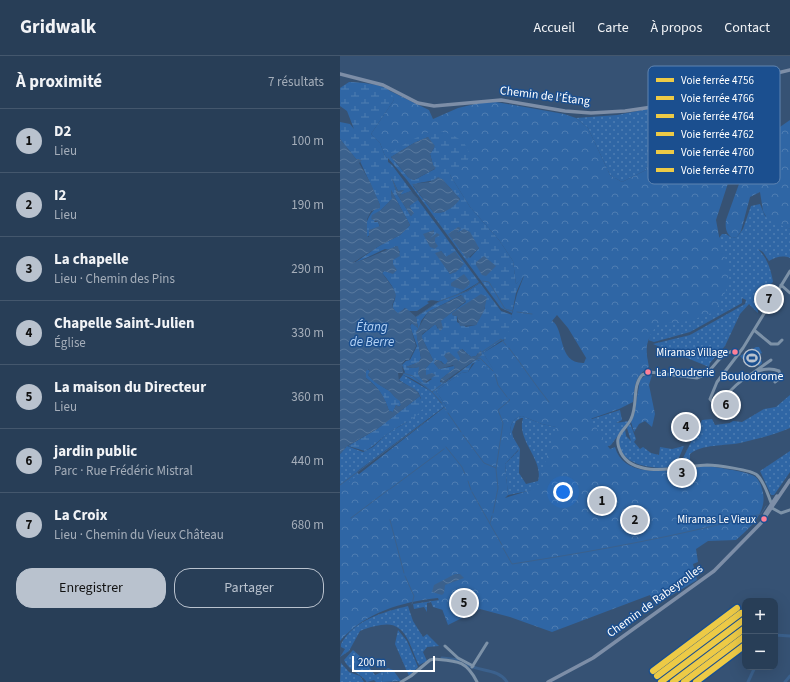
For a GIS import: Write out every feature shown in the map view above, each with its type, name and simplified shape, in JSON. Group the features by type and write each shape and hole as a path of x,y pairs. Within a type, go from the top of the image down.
{"main road":[{"name":"Chemin de l’Étang","path":"780,72 790,70"},
{"name":"Chemin de l’Étang","path":"340,74 383,85 418,103 434,106 501,100 565,111 602,113 648,108"},
{"name":"Chemin de Rabeyrolles","path":"548,682 593,658 704,579 727,559 761,523 771,505 790,479"},
{"name":"Chemin de Rabeyrolles","path":"752,533 790,479"}],"street":[{"path":"770,360 752,372 717,407 710,399 717,382 739,354 790,271"},
{"path":"781,285 790,293"},
{"path":"754,330 765,340 776,345 782,340"},
{"path":"739,354 733,351 725,353 704,376 698,378 650,372 645,373 639,378 632,417 618,437 618,443 622,455 628,462 653,470 663,471 681,467 712,466 754,473 761,479 771,505 781,512 790,510"},
{"path":"749,376 759,370 773,369 779,371 781,375 775,382"},
{"path":"714,403 718,410 726,411 734,415"},
{"path":"470,670 487,643"},
{"path":"445,646 458,658 473,666"},
{"path":"401,682 412,676 430,660 434,659 458,661 470,670 477,682"}],"green space":[{"path":"349,82 370,84 382,87 391,92 394,100 371,134 380,143 387,158 390,153 429,132 435,131 450,134 463,142 469,155 467,162 450,175 470,207 499,240 513,261 516,284 524,275 516,293 512,313 501,308 407,180 388,158 388,162 392,165 411,191 401,195 400,193 404,190 398,191 392,178 397,194 411,216 413,213 409,206 418,199 479,282 447,299 438,301 431,300 417,311 408,311 405,308 398,314 393,308 395,297 394,291 382,273 393,264 393,260 400,252 396,246 390,250 385,249 353,264 379,246 400,235 410,225 391,190 392,199 381,210 374,222 378,222 380,227 367,237 366,227 368,219 372,212 380,205 359,159 356,159 340,139 340,122 350,124 354,129 347,111 340,106 340,88","holes":["428,137 434,148 430,154 435,169 414,180 408,177 391,157 414,143","442,179 460,199 444,212 434,213 413,186 418,183","459,230 457,233 460,231 479,248 470,258 450,232","441,251 446,257 452,254 462,266 450,274 438,256"]},
{"path":"390,91 429,110 433,119 458,108 479,103 496,102 564,114 576,118 588,128 610,175 622,182 646,170 648,160 648,184 728,184 716,220 721,247 728,266 728,279 726,291 715,312 689,321 658,324 648,340 646,349 649,367 640,374 636,382 633,402 619,409 590,419 610,449 615,447 622,460 634,468 652,471 708,466 749,474 758,479 762,487 764,497 761,511 757,518 753,524 736,540 708,541 696,549 698,562 693,564 697,580 656,606 650,595 552,632 510,617 480,609 448,625 438,598 411,602 385,610 361,623 340,641 340,489 446,406 436,391 461,373 468,372 476,361 481,360 491,371 493,369 483,353 506,339 517,294 524,276 516,284 513,261 499,240 470,207 450,175 453,136 430,132 387,158 380,143 371,134 394,100","holes":["557,315 568,328 588,361 586,358 584,363 575,362 569,358 565,352 559,331 552,321","522,416 542,424 556,427 539,482 534,489 505,498 508,495 505,464 519,449 510,440 510,429 512,422 518,417"]},
{"path":"648,109 648,162 646,170 622,182 610,175 588,128 576,118 617,115"},
{"path":"790,120 790,229 768,220 763,211 760,192 750,197 741,231 737,237 732,238 726,230 726,220 739,184 780,184 780,127"},
{"path":"648,148 648,160 646,151"},
{"path":"760,204 765,216 790,229 790,258 779,257 769,261 763,252 758,249 768,264 773,282 757,297 758,313 749,304 740,314 725,346 710,363 709,367 653,344 690,335 745,304 746,300 742,298 742,303 690,332 654,342 648,340 648,366 606,320 719,238 722,234 726,234 732,238 737,237 743,229 751,206"},
{"path":"480,283 501,311 512,315 507,339 502,340 483,353 494,370 492,373 479,360 472,364 468,372 461,373 436,391 448,409 446,411 443,405 428,389 416,381 403,375 399,380 405,372 402,365 406,361 410,360 417,346 410,326 412,323 418,328 416,317 440,301 468,291","holes":["461,295 466,302 440,321 438,329 436,325 434,325 422,335 422,338 433,360 426,368 425,375 432,379 426,383 420,377 419,367 406,367 419,362 421,358 417,336 421,321 428,312","485,299 485,308 476,325 466,327 457,322 457,316 452,315 467,304","462,349 471,357 476,356 478,353 478,358 445,383 440,382 441,379 455,368 454,366 439,369 434,363 441,361 446,364 448,361 460,361"]},
{"name":"Boulodrome","path":"756,347 759,347 762,353 760,354 762,363 759,366 756,361 748,365 740,356"},
{"path":"367,369 370,371 368,375 372,379 400,400 401,405 399,407 396,405 393,412 389,411 380,393 366,378"},
{"path":"647,374 652,375 649,385 655,414 652,427 645,421 639,424 634,432 631,422 634,415 640,380"},
{"path":"403,375 432,392 444,407 359,470 357,472 361,477 340,491 340,454 347,446 363,452 373,447 388,433 407,422 421,398 418,392 399,380"},
{"path":"790,395 790,428 772,435 740,443 701,448 690,454 690,462 678,464 683,458 702,420 712,419 715,425 730,423 733,421 742,422 764,409 776,407"},
{"path":"420,396 423,409 412,419 390,432 372,447 365,451 348,446 377,429"},
{"path":"620,410 622,420 616,423 629,421 611,445 601,449 563,435 590,417 592,419"},
{"path":"677,415 686,419 697,421 695,432 688,435 686,439 671,432"},
{"path":"522,416 542,424 557,427 578,481 508,495 505,464 519,450 510,441 512,422 518,417","holes":["523,418 523,434 534,457 539,473 538,481 526,484 519,473 520,449 513,437 512,432 516,421"]},
{"path":"630,423 636,439 634,442 640,449 643,447 651,453 659,455 660,447 672,449 684,446 675,467 647,467 630,460 624,455 620,447 619,438 625,429 626,436 631,441 627,428"},
{"path":"790,451 790,472 774,495 771,495 760,471"},
{"path":"439,600 443,610 433,607 431,602 427,603 427,612 424,607 414,609 413,604"},
{"path":"408,606 413,621 423,637 427,634 439,646 427,647 423,652 427,661 419,665 410,644 402,631 397,627 390,625 376,626 360,631 349,651 340,657 345,649 341,647 341,644 353,629 361,623 379,614"},
{"path":"398,630 407,641 418,667 409,676 395,644"},
{"path":"353,650 363,659 375,675 384,671 382,682 376,682 374,680 367,682 346,664 344,660"},
{"path":"341,663 349,672 360,676 364,682 340,682"},
{"path":"388,668 393,670 401,681 382,682 384,671"}],"water":[{"path":"428,137 435,146 430,154 433,165 436,168 414,180 410,179 391,157 414,143"},
{"name":"Étang de Berre","path":"340,139 356,159 362,160 359,163 370,182 380,205 380,208 371,211 367,219 367,237 369,237 369,230 380,226 378,222 371,219 372,215 381,210 392,199 391,190 410,225 400,235 352,263 398,246 400,256 393,260 393,264 397,270 393,274 384,271 382,273 393,288 396,295 392,305 394,310 398,313 406,308 416,317 418,328 411,323 410,326 416,346 409,360 405,360 402,364 403,373 398,373 399,381 415,389 420,396 377,429 347,446 340,454","holes":["368,369 370,371 368,375 372,380 390,391 400,401 401,405 399,407 396,405 393,412 389,411 380,393 366,378 366,371"]},
{"path":"391,176 398,191 404,190 400,195 411,191 418,200 409,206 414,213 411,216 397,194"},
{"path":"438,177 442,179 460,199 449,209 434,213 412,184 430,182"},
{"path":"458,227 461,228 457,233 464,229 470,232 479,248 467,259 448,234"},
{"path":"434,230 434,234 429,239 437,233 440,235 435,238 435,242 438,246 435,249 430,247 423,234"},
{"path":"441,251 446,257 455,251 464,264 456,272 450,274 435,253"},
{"path":"484,256 496,266 486,276 482,275 476,265 476,262"},
{"path":"464,274 470,282 469,285 463,290 451,286 451,283"},
{"path":"481,294 487,297 484,311 476,325 460,326 457,316 452,315 452,313"},
{"path":"462,295 466,301 441,321 443,328 440,331 436,325 434,325 422,334 422,338 433,360 426,368 426,375 432,373 436,375 424,383 418,374 419,367 406,367 419,362 421,358 416,332 428,312"},
{"path":"461,349 471,357 476,356 481,350 482,355 442,383 441,379 455,368 453,365 439,369 434,363 435,360 439,360 443,364 446,364 448,361 444,356 449,352 459,361 460,358 457,352"},
{"path":"455,574 460,574 464,578 445,585 444,593 442,595 432,592 434,585"}],"waterway":[{"path":"482,281 489,282 505,309 513,311"},
{"path":"416,317 440,301 467,291 479,283"},
{"path":"517,312 532,314"},
{"path":"482,352 501,339 506,345"},
{"path":"509,348 549,402"},
{"path":"473,361 480,358 493,371"},
{"path":"403,373 413,376 432,392 449,379"},
{"path":"495,374 498,385 507,397"},
{"path":"432,392 442,403"},
{"path":"493,513 498,488 496,469 503,423 498,410 510,400 509,399"},
{"path":"448,413 461,432"},
{"path":"340,485 425,422"},
{"path":"463,435 484,463 496,468"},
{"path":"446,447 462,467 465,474"},
{"path":"390,489 444,449"},
{"path":"468,481 471,490"},
{"path":"351,518 388,490"},
{"path":"472,492 502,545"},
{"path":"503,548 512,564 606,548 730,522 761,514 766,506"},
{"path":"490,523 492,516"},
{"path":"390,520 404,573"},
{"path":"405,576 414,596 412,604"},
{"path":"778,635 790,636"},
{"path":"442,658 460,660"},
{"path":"466,664 499,674 507,682"},
{"path":"748,682 754,670"},
{"path":"785,682 790,676"}],"rail line":[{"name":"4760","path":"653,671 737,608"},
{"name":"4764","path":"657,676 741,613"},
{"name":"4756","path":"661,682 742,621"},
{"name":"4766","path":"673,682 742,630"},
{"name":"4762","path":"684,682 742,638"},
{"name":"4770","path":"696,682 742,647"}],"place":[{"name":"La Croix","path":"769,299"},
{"name":"Miramas Village","path":"735,352"},
{"name":"Boulodrome","path":"752,358"},
{"name":"La Poudrerie","path":"648,372"},
{"name":"jardin public","path":"726,405"},
{"name":"Chapelle Saint-Julien","path":"686,427"},
{"name":"La chapelle","path":"682,473"},
{"name":"D2","path":"602,501"},
{"name":"Miramas Le Vieux","path":"764,519"},
{"name":"I2","path":"635,520"},
{"name":"La maison du Directeur","path":"464,603"}]}
